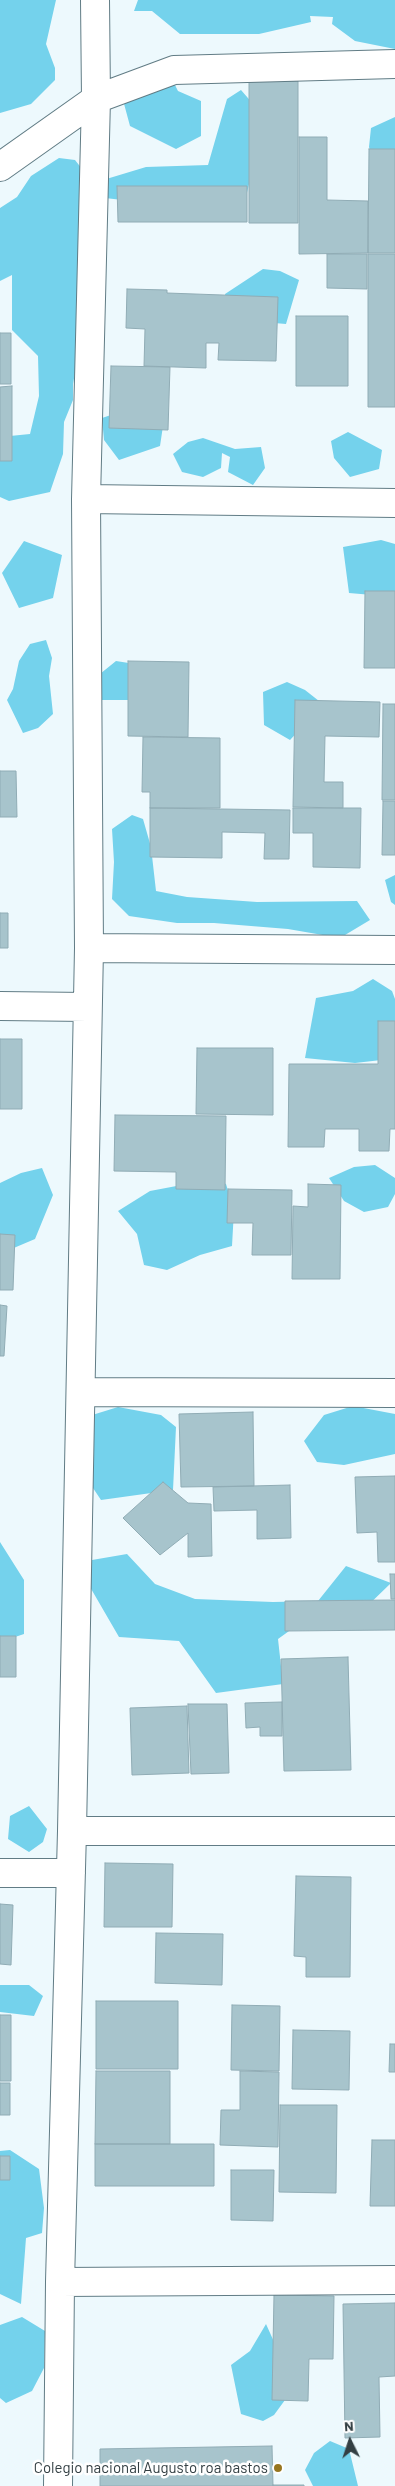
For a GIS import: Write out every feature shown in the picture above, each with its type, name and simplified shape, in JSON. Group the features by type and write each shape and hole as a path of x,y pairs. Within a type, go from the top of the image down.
{"street":[{"path":"58,2486 60,2282 72,1831 89,948 86,499 96,99 95,0"},
{"path":"0,167 96,99 174,70 395,64"},
{"path":"86,499 395,503"},
{"path":"89,948 395,950"},
{"path":"0,1006 87,1007"},
{"path":"81,1392 395,1393"},
{"path":"72,1831 395,1832"},
{"path":"0,1873 71,1873"},
{"path":"60,2282 395,2280"}],"shaded area":[{"path":"0,0 56,0 46,44 55,68 55,80 31,104 0,113"},
{"path":"138,0 395,0 395,49 355,41 332,24 333,17 310,16 311,22 259,34 180,34 152,11 134,11"},
{"path":"173,81 178,91 201,101 201,136 176,149 130,126 123,100"},
{"path":"241,90 254,105 258,146 246,197 157,204 105,198 103,180 146,167 208,165 227,99"},
{"path":"395,117 395,166 373,160 369,147 371,128"},
{"path":"59,158 75,160 86,174 80,344 73,384 73,400 64,422 63,454 50,492 9,501 0,497 0,437 30,434 39,396 38,356 12,330 12,275 0,281 0,208 17,197 31,176"},
{"path":"263,269 280,271 299,280 286,324 227,319 225,294"},
{"path":"129,409 163,426 160,446 119,460 104,440 102,418"},
{"path":"348,432 382,450 379,469 350,477 334,458 331,441"},
{"path":"203,438 235,449 261,447 265,468 253,485 228,472 230,457 222,453 221,468 203,477 182,472 173,454 188,442"},
{"path":"381,540 395,544 395,594 384,596 349,593 343,547"},
{"path":"24,541 62,555 53,598 19,608 2,573"},
{"path":"46,640 52,658 49,676 53,714 38,728 23,733 7,700 13,689 19,661 30,644"},
{"path":"116,661 135,664 129,700 95,700 95,678"},
{"path":"287,682 305,690 319,701 308,721 290,740 264,725 263,692"},
{"path":"132,815 143,819 151,847 156,891 187,897 257,902 357,901 370,920 340,938 288,929 214,923 177,923 129,916 112,899 114,862 112,829"},
{"path":"395,875 395,905 391,902 385,880"},
{"path":"373,979 392,991 395,999 395,1055 390,1059 355,1063 305,1058 316,998 353,991"},
{"path":"375,1165 395,1178 395,1194 388,1207 364,1212 344,1201 329,1178 354,1167"},
{"path":"42,1168 53,1195 35,1239 9,1250 0,1247 0,1183 21,1173"},
{"path":"206,1173 226,1184 234,1210 232,1246 200,1255 167,1270 144,1265 137,1234 118,1211 150,1191 187,1184"},
{"path":"353,1406 395,1414 395,1454 344,1465 317,1462 304,1441 324,1415"},
{"path":"118,1407 161,1415 176,1427 173,1490 101,1500 81,1470 89,1416"},
{"path":"0,1542 24,1580 24,1634 0,1642"},
{"path":"127,1554 155,1584 195,1599 273,1602 318,1601 346,1566 391,1583 357,1616 303,1621 278,1639 283,1684 216,1693 179,1641 119,1637 90,1587 92,1560"},
{"path":"29,1806 47,1829 43,1842 29,1852 8,1839 10,1816"},
{"path":"0,1985 29,1985 43,1996 34,2016 0,2012"},
{"path":"10,2150 39,2169 44,2208 42,2233 26,2238 21,2304 0,2294 0,2151"},
{"path":"22,2317 45,2331 44,2368 32,2391 6,2403 0,2398 0,2325"},
{"path":"266,2324 284,2364 285,2400 274,2415 263,2421 241,2414 231,2365 250,2351"},
{"path":"330,2441 349,2449 358,2486 313,2486 305,2470 314,2453"}],"building":[{"path":"249,81 298,81 298,223 249,223"},
{"path":"299,137 327,137 327,200 368,201 368,253 299,254"},
{"path":"369,149 395,149 395,253 368,253"},
{"path":"117,186 247,186 247,222 118,222"},
{"path":"327,254 367,254 367,289 327,288"},
{"path":"368,254 395,254 395,407 368,407"},
{"path":"127,289 167,290 167,293 278,297 276,361 218,360 219,343 206,343 206,368 144,366 145,329 126,328"},
{"path":"296,316 348,316 348,386 296,386"},
{"path":"0,333 11,333 11,384 0,384"},
{"path":"111,366 170,367 168,430 109,428"},
{"path":"12,386 12,461 0,461 0,387"},
{"path":"365,591 395,591 395,668 364,668"},
{"path":"128,661 189,662 188,737 128,736"},
{"path":"295,700 380,702 379,737 325,736 324,782 343,782 343,808 293,807"},
{"path":"383,704 395,704 395,800 382,800"},
{"path":"143,737 220,738 220,808 150,808 150,792 142,792"},
{"path":"0,771 16,771 17,817 0,817"},
{"path":"383,801 395,801 395,855 382,855"},
{"path":"150,808 290,810 289,859 264,859 265,833 222,832 222,858 150,857"},
{"path":"293,808 361,808 360,868 313,867 313,833 293,833"},
{"path":"0,913 8,913 8,948 0,948"},
{"path":"378,1021 395,1021 395,1129 390,1129 389,1151 359,1151 359,1129 325,1129 324,1147 288,1147 289,1064 378,1064"},
{"path":"0,1039 22,1039 22,1109 0,1109"},
{"path":"197,1048 273,1048 273,1115 196,1114"},
{"path":"115,1115 226,1116 225,1190 176,1189 176,1172 114,1171"},
{"path":"308,1184 341,1185 340,1279 292,1279 293,1206 308,1207"},
{"path":"228,1189 292,1190 291,1255 252,1255 253,1223 227,1223"},
{"path":"0,1234 15,1235 13,1290 0,1290"},
{"path":"0,1305 7,1306 4,1356 0,1356"},
{"path":"253,1412 254,1486 181,1487 179,1414"},
{"path":"395,1476 395,1562 378,1562 377,1532 357,1533 355,1477"},
{"path":"163,1482 188,1503 211,1504 212,1556 188,1557 188,1533 160,1555 123,1518"},
{"path":"290,1485 291,1538 257,1539 257,1510 214,1511 213,1487"},
{"path":"390,1574 395,1574 395,1599 391,1599"},
{"path":"395,1600 395,1630 285,1631 285,1601"},
{"path":"0,1636 16,1636 16,1677 0,1677"},
{"path":"348,1657 351,1770 284,1771 281,1659"},
{"path":"282,1702 282,1736 260,1736 260,1727 246,1728 245,1703"},
{"path":"188,1704 227,1704 229,1773 191,1774"},
{"path":"187,1706 189,1773 132,1775 130,1708"},
{"path":"105,1863 173,1864 172,1927 104,1927"},
{"path":"296,1876 351,1877 350,1977 306,1977 306,1957 294,1956"},
{"path":"0,1904 13,1905 11,1965 0,1964"},
{"path":"156,1933 223,1934 222,1985 155,1983"},
{"path":"96,2001 178,2001 178,2069 96,2069"},
{"path":"232,2005 280,2006 279,2071 231,2070"},
{"path":"0,2015 11,2015 11,2081 0,2081"},
{"path":"293,2030 350,2031 349,2090 292,2089"},
{"path":"390,2044 395,2044 395,2072 389,2072"},
{"path":"96,2071 170,2071 170,2144 95,2144"},
{"path":"240,2071 279,2072 278,2147 220,2145 221,2110 240,2110"},
{"path":"0,2083 10,2083 10,2115 0,2115"},
{"path":"280,2105 337,2105 336,2193 279,2192"},
{"path":"372,2140 395,2140 395,2206 370,2206"},
{"path":"95,2144 214,2144 214,2186 95,2186"},
{"path":"0,2156 10,2156 10,2180 0,2180"},
{"path":"231,2170 274,2170 273,2221 231,2220"},
{"path":"274,2295 334,2296 333,2359 309,2359 308,2401 272,2400"},
{"path":"395,2303 395,2376 379,2377 380,2437 345,2438 343,2304"},
{"path":"272,2446 273,2486 100,2486 100,2449"},
{"path":"304,2485 304,2486 273,2486"}],"place":[{"name":"Colegio nacional Augusto roa bastos","path":"278,2468"}]}
